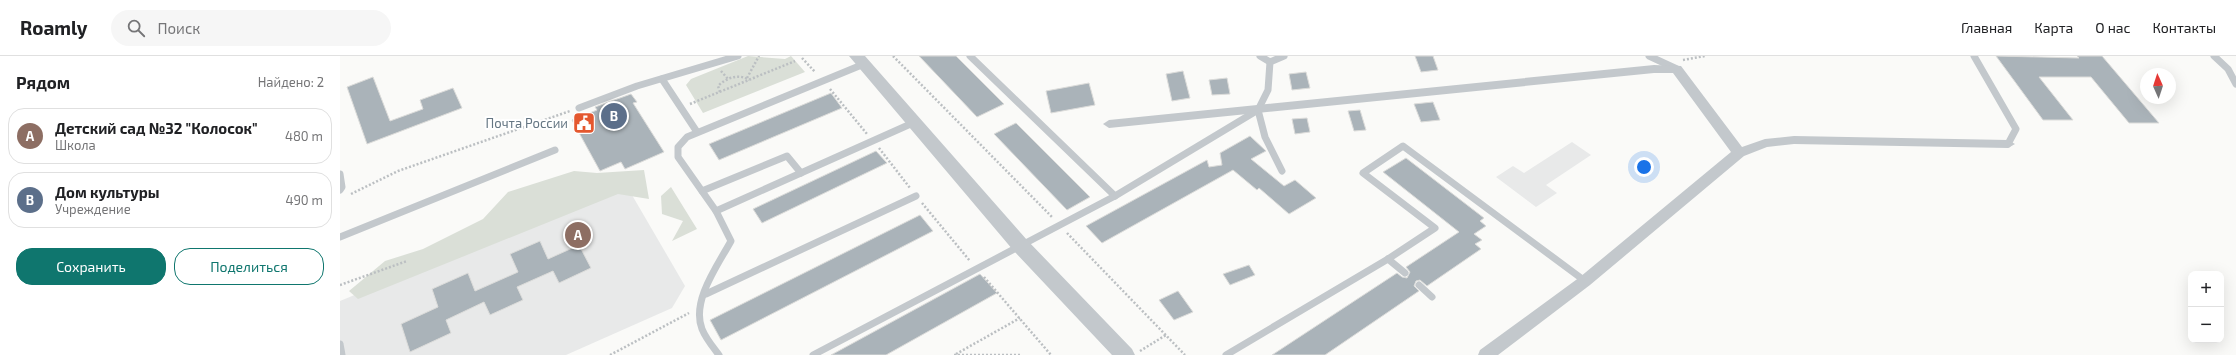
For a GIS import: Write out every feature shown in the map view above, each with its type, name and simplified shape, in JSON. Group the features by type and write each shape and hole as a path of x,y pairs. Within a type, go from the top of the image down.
{"street":[{"path":"861,60 1020,245 1110,339 1132,353"},
{"path":"1109,124 1654,69 1678,68 1739,153"},
{"path":"1486,355 1585,281 1739,153 1764,143 1794,140 2008,144"}],"lane":[{"path":"579,108 637,86 662,80 738,56"},
{"path":"970,56 1115,196"},
{"path":"1260,56 1270,62"},
{"path":"1270,62 1284,56"},
{"path":"1649,56 1678,68"},
{"path":"1974,56 2016,129 2008,144"},
{"path":"2214,56 2228,69 2236,84"},
{"path":"719,355 701,326 700,308 731,241 716,211 678,157 678,147 687,137 697,132 823,81 861,60"},
{"path":"813,355 1115,196 1258,110 1268,90 1270,62"},
{"path":"662,80 697,132"},
{"path":"1258,110 1265,137 1282,172"},
{"path":"716,211 915,122"},
{"path":"1226,355 1388,259 1435,228 1363,173 1404,146 1585,281"},
{"path":"340,237 556,150"},
{"path":"702,191 787,156 801,173"},
{"path":"340,174 342,187 340,190"},
{"path":"706,294 916,196"},
{"path":"1388,259 1405,273"},
{"path":"1419,285 1432,297"},
{"path":"340,344 342,355"}],"path":[{"path":"748,79 759,56"},
{"path":"893,56 1185,355"},
{"path":"1678,68 1682,61 1705,56"},
{"path":"802,58 823,81 976,268 1051,355"},
{"path":"681,108 748,79 795,61"},
{"path":"720,92 718,86 722,82 734,76 748,79"},
{"path":"350,195 398,171 444,153 579,108"},
{"path":"340,285 407,261"},
{"path":"610,355 700,308"},
{"path":"955,354 1020,318"},
{"path":"1132,353 1166,335"},
{"path":"955,354 1020,355"}],"shaded area":[{"path":"748,56 785,59 791,56 805,72 703,113 686,85 691,79"},
{"path":"1572,142 1591,155 1546,185 1557,193 1536,207 1496,177 1513,166 1524,173"},
{"path":"644,170 649,199 618,194 358,299 349,291 385,261 423,249 483,219 508,192 574,171 597,173"},
{"path":"625,183 685,286 672,308 566,355 340,355 340,301"},
{"path":"671,187 697,229 672,241 683,221 662,214 661,196"}],"building":[{"path":"919,56 956,56 1004,104 977,117"},
{"path":"1415,56 1433,56 1438,70 1421,72"},
{"path":"1996,56 2079,58 2077,56 2102,56 2140,101 2140,104 2143,104 2159,123 2129,123 2091,77 2039,77 2073,120 2043,120"},
{"path":"1183,71 1190,98 1172,101 1166,74"},
{"path":"1306,72 1310,88 1292,90 1289,74"},
{"path":"373,77 390,121 423,109 420,100 453,88 462,108 367,144 347,87"},
{"path":"1227,78 1230,94 1212,95 1209,80"},
{"path":"1089,83 1095,105 1051,113 1046,91"},
{"path":"831,93 842,108 719,160 709,144"},
{"path":"631,94 637,102 633,103 664,152 625,169 621,162 600,171 572,120 597,110 595,107"},
{"path":"1433,102 1440,120 1421,122 1414,104"},
{"path":"1360,110 1366,130 1354,131 1348,111"},
{"path":"1307,118 1310,132 1295,134 1292,119"},
{"path":"1016,123 1090,197 1067,210 994,134"},
{"path":"1250,136 1266,151 1251,159 1284,186 1295,180 1316,198 1289,214 1259,188 1257,190 1233,170 1102,243 1086,226 1207,160 1209,167 1222,165 1220,153"},
{"path":"876,151 887,163 762,223 753,209"},
{"path":"1406,158 1484,218 1480,221 1486,226 1474,234 1482,240 1475,244 1481,249 1427,286 1420,280 1416,281 1414,286 1419,291 1325,355 1272,355 1397,273 1402,277 1407,278 1410,272 1406,267 1459,232 1383,172"},
{"path":"920,215 933,231 721,340 710,320"},
{"path":"540,241 548,259 579,245 591,268 559,283 553,271 517,287 523,300 490,315 484,302 446,320 451,333 410,352 401,324 438,307 432,289 468,273 475,291 518,272 510,254"},
{"path":"1249,265 1255,275 1230,285 1223,274"},
{"path":"980,274 997,293 886,355 831,355"},
{"path":"1178,291 1193,312 1174,320 1159,300"}],"place":[{"name":"Дом культуры","path":"614,116"},
{"name":"Почта России","path":"584,123"},
{"name":"Детский сад №32 \"Колосок\"","path":"578,235"}]}
